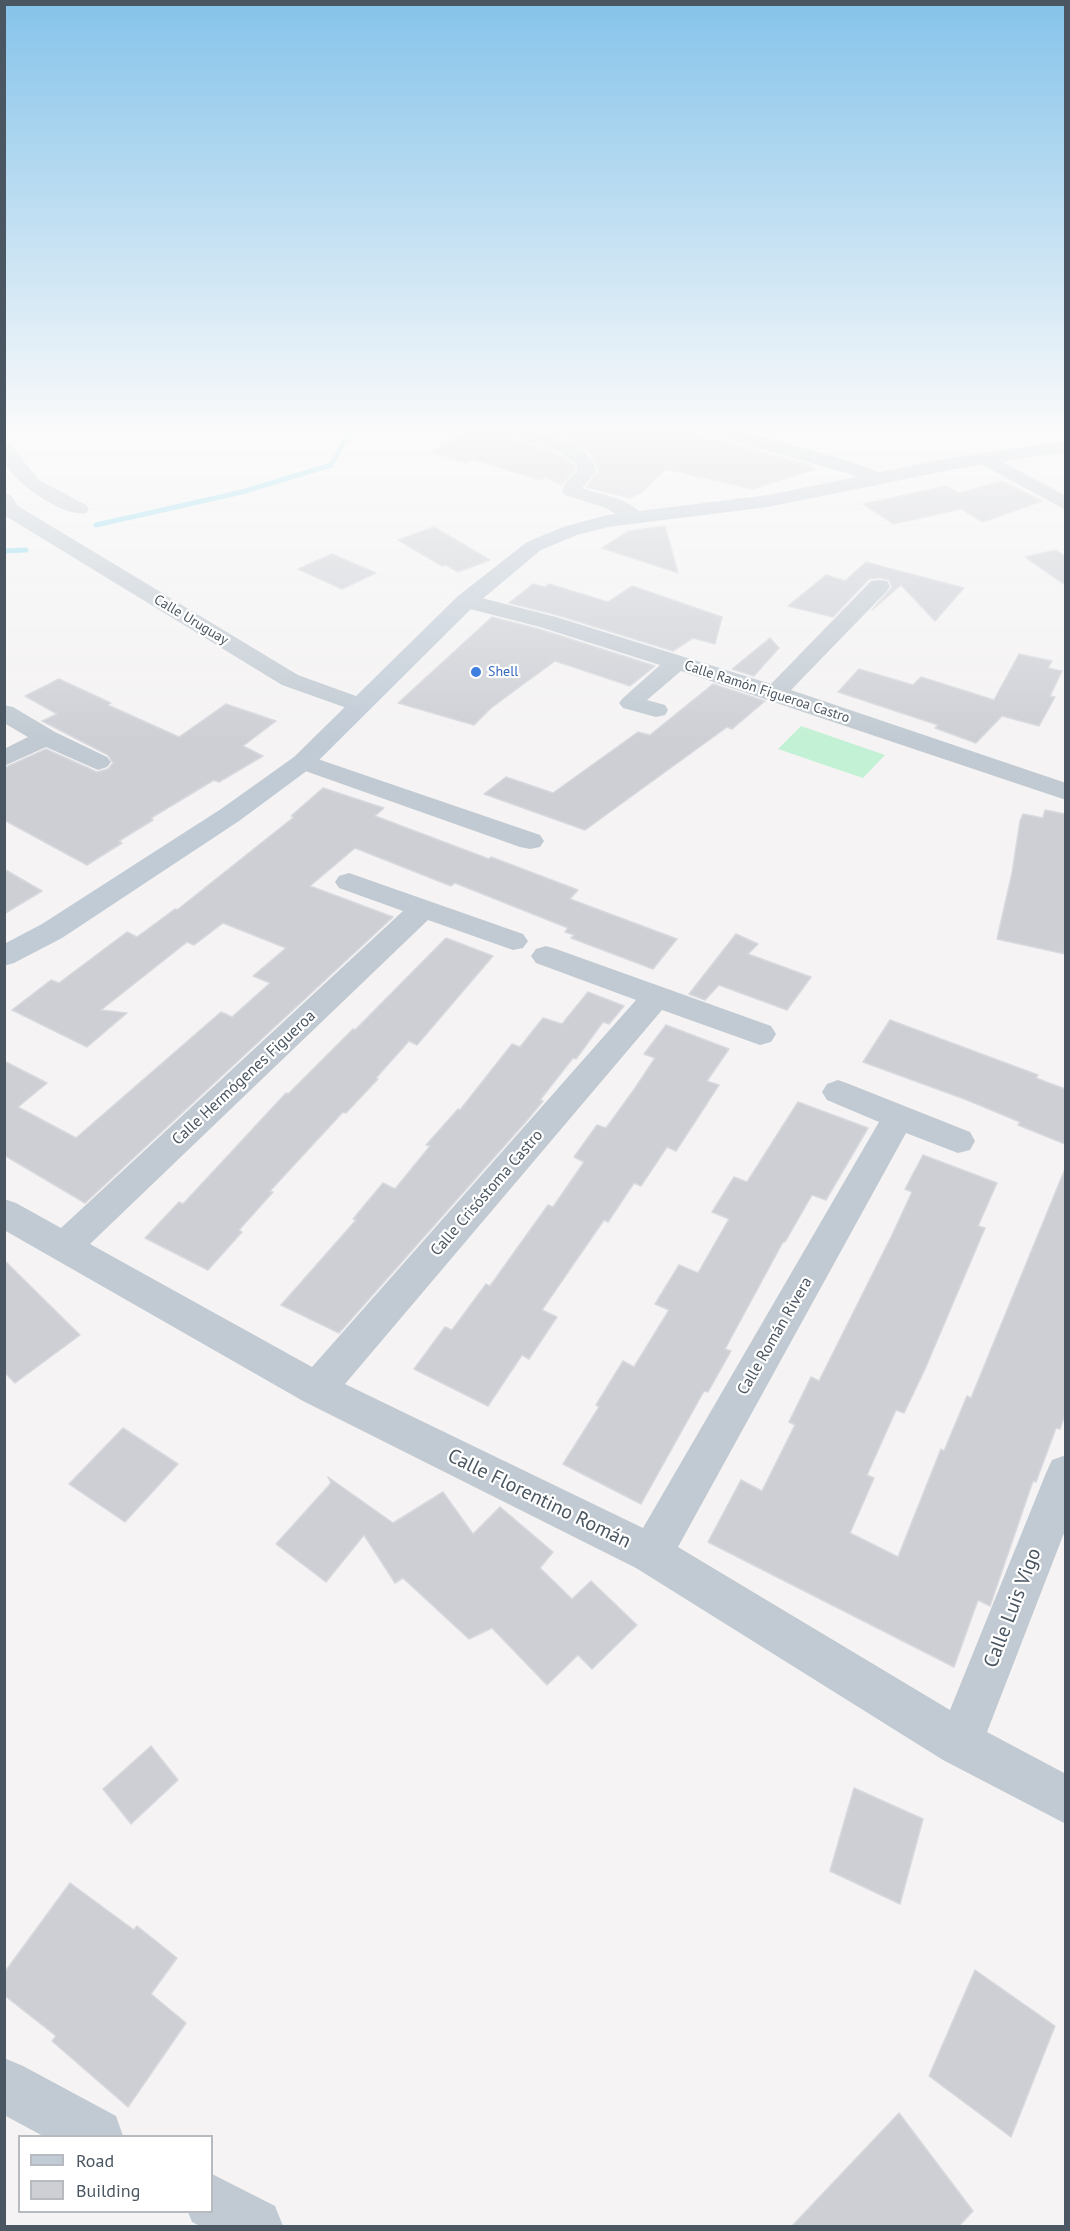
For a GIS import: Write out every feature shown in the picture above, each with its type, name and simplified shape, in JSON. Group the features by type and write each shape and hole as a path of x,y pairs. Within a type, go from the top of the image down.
{"street":[{"name":"Calle Uruguay","path":"47,532 290,681 358,705"},
{"path":"4,956 62,925 230,815 303,762 358,705 466,601 534,546 567,532"},
{"path":"775,693 879,586"},
{"name":"Calle Ramón Figueroa Castro","path":"466,601 548,622 775,693 1063,788"},
{"path":"656,710 631,704 677,663"},
{"path":"4,712 46,737 98,762"},
{"path":"4,759 46,737"},
{"path":"303,762 530,841"},
{"path":"349,882 513,940"},
{"name":"Calle Hermógenes Figueroa","path":"64,1247 423,909"},
{"path":"546,956 759,1034"},
{"name":"Calle Crisóstoma Castro","path":"317,1389 656,997"},
{"path":"838,1092 958,1142"},
{"name":"Calle Román Rivera","path":"651,1554 898,1118"},
{"name":"Calle Florentino Román","path":"4,1213 317,1389 651,1554 960,1743 1065,1800"},
{"name":"Calle Luis Vigo","path":"960,1743 1065,1473"},
{"path":"4,2085 94,2135"},
{"path":"213,2203 255,2226"}],"green space":[{"path":"801,726 885,755 863,778 778,749"}],"building":[{"path":"420,532 443,532 490,560 458,572 446,565 442,566 398,540"},
{"path":"627,532 667,532 678,573 602,548"},
{"path":"1056,550 1065,556 1065,585 1025,557"},
{"path":"332,554 376,573 342,589 298,569"},
{"path":"866,562 964,588 935,621 901,585 872,610 892,587 889,580 879,578 869,579 833,617 788,606 826,575 845,581"},
{"path":"533,584 545,587 549,584 608,602 632,586 722,617 715,644 693,638 673,651 557,615 509,603"},
{"path":"492,617 539,629 655,666 630,686 555,661 491,708 474,725 398,703"},
{"path":"770,638 779,648 754,676 732,669"},
{"path":"1019,654 1052,661 1048,668 1062,671 1050,696 1055,697 1039,726 1002,716 976,743 935,728 938,725 838,692 859,669 913,685 921,677 994,700"},
{"path":"59,679 111,703 108,705 179,737 226,704 276,721 243,746 263,756 219,782 214,780 151,818 153,820 119,841 122,843 87,865 4,820 4,768 46,749 97,772 108,769 113,763 108,755 42,721 57,714 25,696"},
{"path":"713,684 765,701 732,729 727,727 585,830 484,794 506,777 553,793 638,732 650,735"},
{"path":"323,788 384,808 375,816 578,890 570,899 677,939 653,969 571,938 574,935 565,932 568,928 455,883 451,886 355,848 310,886 393,917 85,1203 4,1155 4,1061 47,1083 18,1107 76,1138 221,1012 232,1017 270,983 253,976 286,948 223,923 194,945 187,942 101,1010 127,1013 87,1047 12,1010 51,980 59,983 127,932 137,937 175,909 177,910 294,817 291,816"},
{"path":"1045,810 1065,814 1065,954 997,939 1012,873 1020,821 1023,814 1043,818"},
{"path":"4,869 42,891 4,914"},
{"path":"736,934 758,944 748,954 811,977 787,1010 719,985 705,1000 689,994"},
{"path":"446,938 493,956 417,1045 409,1041 376,1078 378,1079 346,1113 343,1112 270,1191 273,1192 239,1230 242,1232 208,1270 145,1238 179,1202 183,1204 286,1093 288,1094 353,1029 355,1030"},
{"path":"588,992 624,1006 609,1024 603,1022 576,1059 573,1058 540,1100 543,1101 529,1118 339,1333 281,1305 356,1220 353,1219 383,1183 395,1189 430,1146 426,1145 458,1109 460,1110 512,1044 520,1047 543,1018 562,1024"},
{"path":"890,1020 1038,1075 1036,1078 1065,1089 1065,1144 1018,1125 1020,1122 967,1100 863,1062"},
{"path":"666,1025 729,1049 707,1081 719,1085 676,1151 667,1147 641,1186 634,1183 608,1222 604,1220 542,1310 557,1317 529,1359 522,1355 488,1406 414,1369 445,1327 452,1330 486,1284 490,1286 548,1205 553,1207 584,1162 574,1157 597,1125 606,1128 633,1091 655,1058 644,1054"},
{"path":"798,1102 868,1128 826,1200 812,1195 783,1242 725,1349 731,1351 708,1392 704,1391 641,1504 563,1464 599,1407 596,1405 623,1361 634,1367 669,1310 655,1304 679,1265 698,1273 729,1219 712,1212 734,1177 747,1182"},
{"path":"923,1155 997,1183 978,1226 985,1228 925,1369 904,1413 896,1410 867,1475 874,1478 850,1533 898,1557 941,1449 944,1451 967,1396 971,1398 1065,1169 1065,1415 1060,1429 1056,1428 1036,1482 1033,1481 990,1606 978,1600 954,1667 708,1542 741,1480 762,1491 795,1425 789,1422 811,1377 819,1381 892,1235 912,1192 905,1189"},
{"path":"4,1260 80,1335 15,1383 4,1372"},
{"path":"123,1428 178,1464 125,1522 69,1484"},
{"path":"328,1477 393,1523 443,1492 473,1534 500,1507 553,1552 540,1568 572,1599 591,1581 637,1625 592,1669 578,1655 547,1685 492,1628 469,1639 403,1578 395,1583 364,1535 326,1582 276,1544 331,1483"},
{"path":"151,1746 178,1780 131,1824 103,1789"},
{"path":"854,1788 923,1819 900,1904 830,1871"},
{"path":"70,1883 134,1930 137,1926 177,1958 151,1994 186,2023 128,2107 52,2041 56,2036 4,1995 4,1973"},
{"path":"975,1970 1055,2026 1011,2137 929,2076"},
{"path":"899,2113 973,2211 959,2226 792,2226"}],"waterway":[{"path":"4,551 26,550"}],"place":[{"name":"Shell","path":"476,672"}]}
